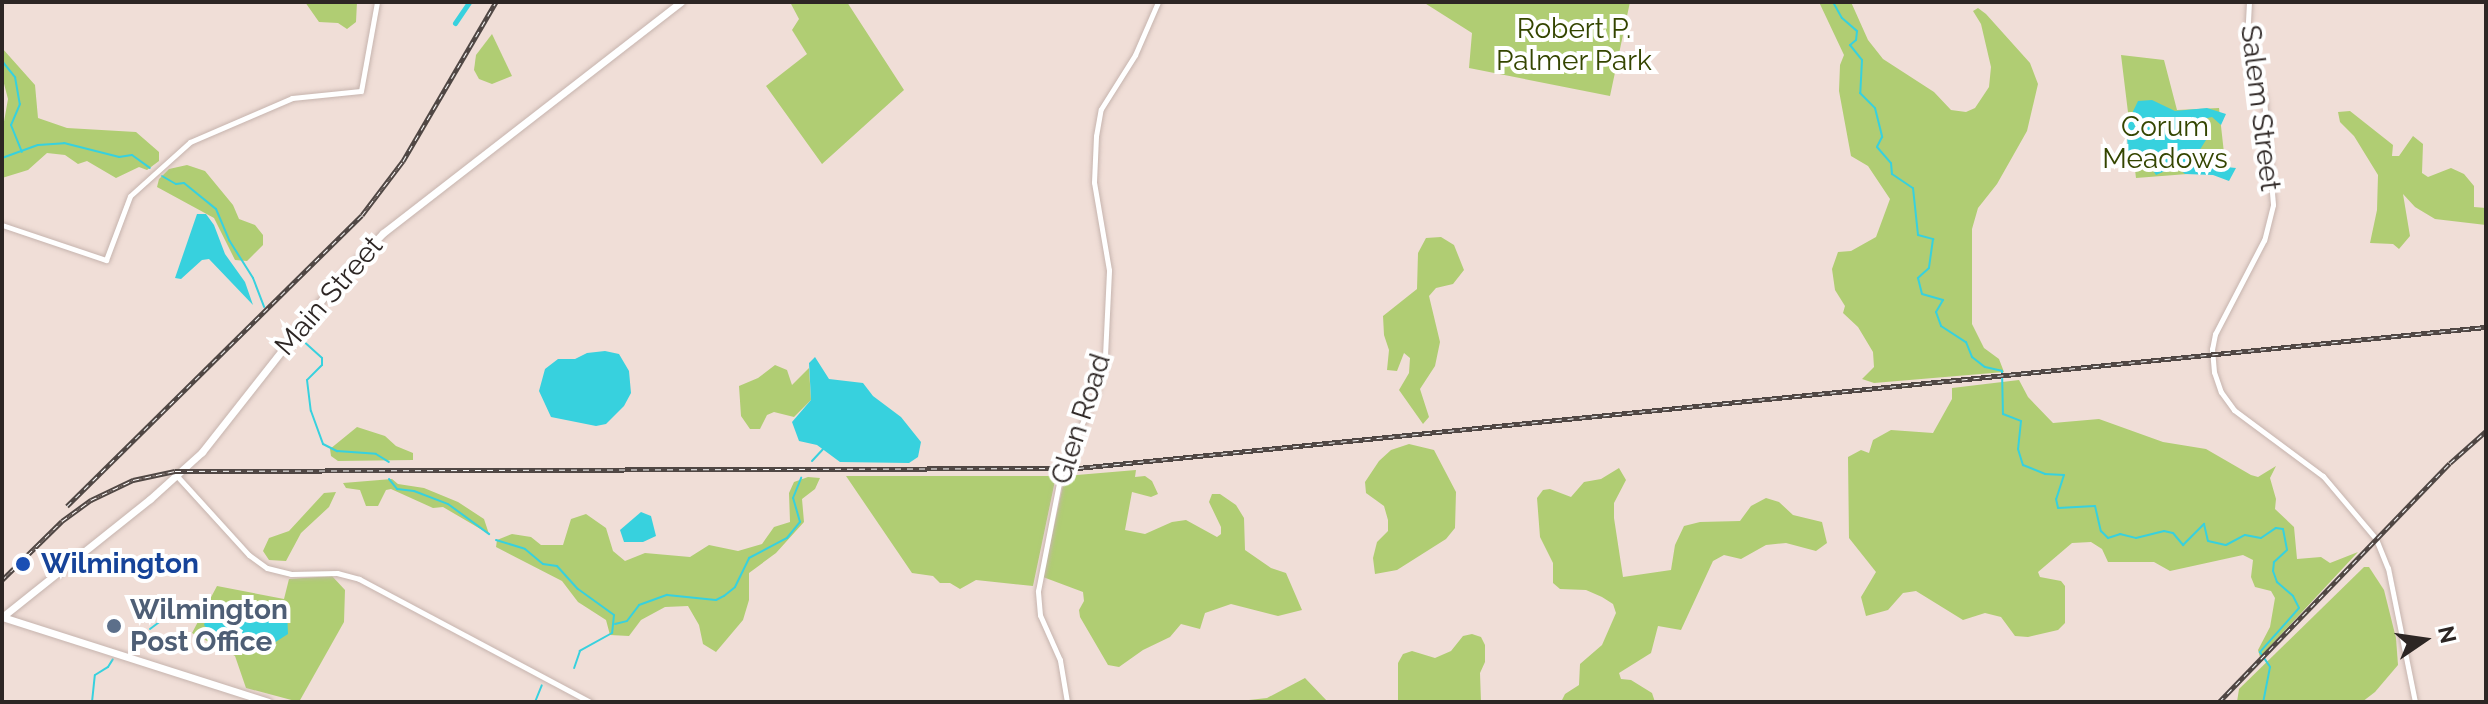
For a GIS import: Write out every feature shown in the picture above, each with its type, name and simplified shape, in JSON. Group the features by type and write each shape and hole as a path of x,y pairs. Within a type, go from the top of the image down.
{"main road":[{"name":"Main Street","path":"2,617 177,476 217,435 332,287 383,233 681,2"},
{"path":"2,617 268,702"}],"street":[{"path":"2,225 106,260 130,196 190,142 292,98 361,91 377,2"},
{"name":"Glen Road","path":"1067,702 1060,660 1041,620 1038,591 1061,473 1096,391 1105,356 1109,270 1094,182 1096,136 1101,109 1132,62 1158,2"},
{"name":"Salem Street","path":"2249,2 2247,41 2264,99 2273,205 2264,240 2215,334 2212,349 2214,372 2221,392 2234,410 2323,476 2376,539 2391,582 2415,702"},
{"path":"177,476 249,555 267,568 288,574 326,571 355,577 590,702"}],"green space":[{"path":"305,2 357,2 356,22 347,29 338,23 319,22"},
{"path":"790,2 847,2 904,90 822,164 766,86 807,54 792,30 799,19"},
{"name":"Robert P. Palmer Park","path":"1423,2 1630,2 1610,96 1469,68 1472,33"},
{"path":"1819,2 1851,2 1868,40 1883,59 1934,92 1951,110 1966,112 1975,108 1989,87 1991,67 1981,24 1973,11 1978,8 2030,63 2038,84 2027,131 1997,184 1978,208 1972,229 1972,324 1984,348 1999,359 2004,372 1874,383 1862,379 1874,367 1873,352 1858,327 1843,313 1845,306 1835,290 1832,269 1838,252 1851,251 1876,237 1890,199 1868,166 1851,156 1839,91 1840,65 1844,55"},
{"path":"492,34 512,76 492,84 479,79 474,70 476,55"},
{"path":"2,48 35,85 38,118 67,128 136,132 159,152 159,161 147,170 139,167 116,178 87,161 78,164 65,155 47,153 28,170 2,178 2,133 8,99 2,76"},
{"name":"Corum Meadows","path":"2121,55 2164,60 2177,110 2219,108 2226,171 2136,178"},
{"path":"2350,111 2393,145 2392,156 2399,156 2413,136 2423,144 2422,173 2428,177 2451,168 2464,174 2474,186 2474,207 2486,208 2486,225 2435,219 2415,207 2403,194 2410,236 2399,249 2393,244 2370,243 2377,210 2378,175 2354,136 2340,122 2338,112"},
{"path":"187,165 205,171 233,205 239,219 255,225 263,235 263,245 247,261 235,260 214,218 157,187 159,179 169,169"},
{"path":"1441,237 1454,245 1464,270 1453,284 1436,288 1429,296 1440,342 1435,366 1420,389 1429,417 1423,424 1399,390 1409,373 1410,358 1404,353 1397,371 1387,370 1389,350 1383,316 1417,289 1418,253 1426,238"},
{"path":"775,365 787,370 792,385 809,368 811,400 794,417 774,412 767,415 760,429 750,429 741,416 739,386 758,378"},
{"path":"2019,380 2028,397 2053,423 2099,419 2163,442 2206,449 2258,477 2276,466 2270,478 2276,499 2275,509 2294,527 2297,559 2321,557 2330,563 2358,552 2260,657 2258,650 2270,627 2275,598 2271,591 2255,587 2251,577 2253,560 2243,555 2170,571 2154,562 2108,562 2102,549 2091,542 2072,543 2038,572 2040,577 2061,581 2065,586 2065,623 2058,630 2028,637 2015,636 2001,617 1985,613 1963,620 1916,591 1903,593 1888,610 1866,616 1861,597 1876,572 1849,538 1848,457 1861,450 1869,453 1873,440 1891,430 1933,433 1952,399 1952,388"},
{"path":"357,427 385,436 396,446 413,453 413,460 338,461 331,456 330,449"},
{"path":"1409,444 1434,450 1456,492 1455,528 1446,539 1397,570 1375,574 1373,558 1377,542 1388,531 1388,520 1384,506 1366,493 1365,482 1391,450"},
{"path":"1619,468 1626,480 1614,503 1614,518 1623,577 1671,570 1675,545 1684,526 1700,522 1740,521 1751,506 1766,498 1779,502 1793,515 1822,522 1827,543 1816,551 1786,543 1766,545 1741,559 1724,555 1713,561 1681,630 1658,626 1651,653 1619,673 1621,679 1631,680 1652,693 1655,702 1561,702 1565,694 1579,685 1580,664 1602,645 1616,613 1613,604 1602,597 1586,590 1560,589 1553,583 1553,563 1540,537 1537,498 1543,490 1550,489 1571,497 1584,482 1601,479"},
{"path":"1136,470 1135,477 1145,476 1152,481 1158,494 1151,497 1132,492 1125,530 1145,534 1172,522 1186,520 1217,537 1221,534 1221,527 1209,502 1212,494 1220,494 1236,505 1244,518 1245,550 1271,568 1286,573 1302,610 1278,616 1231,604 1205,613 1200,629 1181,624 1170,637 1143,650 1119,667 1108,665 1080,617 1083,592 1043,577 1065,476"},
{"path":"846,476 1056,476 1033,586 976,580 960,589 950,583 940,583 933,576 912,573"},
{"path":"808,477 820,478 815,489 802,499 804,522 776,553 749,573 749,600 743,620 716,652 703,644 699,625 688,606 665,607 641,620 629,636 610,635 606,620 578,602 562,581 496,547 497,540 512,534 531,537 541,545 563,545 571,519 586,514 606,528 613,551 625,561 645,553 690,557 709,545 738,551 762,544 774,527 790,522 789,493 794,482"},
{"path":"392,479 398,484 424,488 458,502 484,519 489,534 443,507 433,508 391,489 386,490 378,506 366,506 360,490 346,488 343,483"},
{"path":"336,492 329,507 301,533 286,561 269,560 263,551 269,538 289,531 324,493"},
{"path":"2364,567 2369,567 2384,590 2396,638 2398,665 2375,692 2362,702 2237,702 2239,689"},
{"path":"332,576 345,590 344,622 299,702 246,688 235,656 192,633 217,586 284,599 289,579"},
{"path":"1472,634 1481,637 1485,645 1485,662 1480,673 1481,702 1398,702 1398,663 1403,654 1412,651 1435,658 1451,651 1463,636"},
{"path":"1305,678 1328,702 1231,702 1267,698"}],"water":[{"path":"2152,100 2175,111 2207,108 2226,114 2221,125 2212,117 2203,119 2206,140 2196,156 2206,165 2236,168 2229,181 2213,175 2185,174 2176,166 2156,175 2152,169 2129,161 2126,126 2138,101"},
{"path":"197,214 206,214 214,225 225,254 245,282 253,305 209,259 202,260 181,279 175,278"},
{"path":"605,351 619,354 629,371 631,393 624,406 606,424 596,426 551,417 539,391 545,369 558,359 575,359 587,353"},
{"path":"815,357 829,379 863,383 873,396 901,417 921,442 918,457 909,463 840,462 817,445 799,441 792,422 811,400 809,363"},
{"path":"641,512 651,516 656,536 643,542 624,542 620,530"},
{"path":"272,606 287,611 288,634 260,652 233,643 224,636 214,636 204,625 207,616 217,610 256,612"}],"waterway":[{"path":"455,23 469,2"},
{"path":"1833,2 1842,18 1857,31 1856,40 1850,45 1862,60 1860,93 1875,108 1882,137 1877,147 1891,163 1892,174 1913,188 1918,235 1933,239 1929,268 1918,278 1922,294 1943,300 1936,312 1941,326 1966,342 1972,357 1985,367 2002,371 2003,414 2021,421 2018,449 2023,465 2045,474 2064,475 2056,499 2058,508 2095,506 2101,531 2108,538 2120,534 2136,538 2164,531 2173,533 2183,545 2204,524 2208,541 2226,545 2245,535 2261,538 2276,528 2283,529 2287,550 2274,562 2273,571 2277,582 2293,596 2299,608 2260,652 2270,667 2263,702"},
{"path":"2,61 15,77 20,104 11,125 22,152"},
{"path":"2,158 38,145 64,143 119,157 132,155 150,168"},
{"path":"162,176 176,184 184,183 216,209 229,240 253,278 264,307"},
{"path":"301,339 322,358 322,365 307,380 311,411 323,444 337,451 376,454 389,462"},
{"path":"812,461 823,449"},
{"path":"615,624 627,621 639,605 667,595 716,600 724,596 735,587 749,558 787,538 800,522 793,498 801,478"},
{"path":"389,479 397,489 414,491 448,504 489,534"},
{"path":"496,540 525,549 543,564 557,566 578,589 614,615 612,633 580,651 574,668"},
{"path":"150,629 162,620 180,616 208,620"},
{"path":"92,702 95,675 108,667 113,659"},
{"path":"535,702 542,685"}],"railway":[{"path":"67,506 362,215 403,161 496,2"},
{"path":"2,580 62,521 91,500 133,480 175,471 1078,468 2486,327"},
{"path":"2219,702 2450,463 2486,431"}],"place":[{"name":"Wilmington","path":"23,564"},
{"name":"Wilmington Post Office","path":"114,626"}]}
